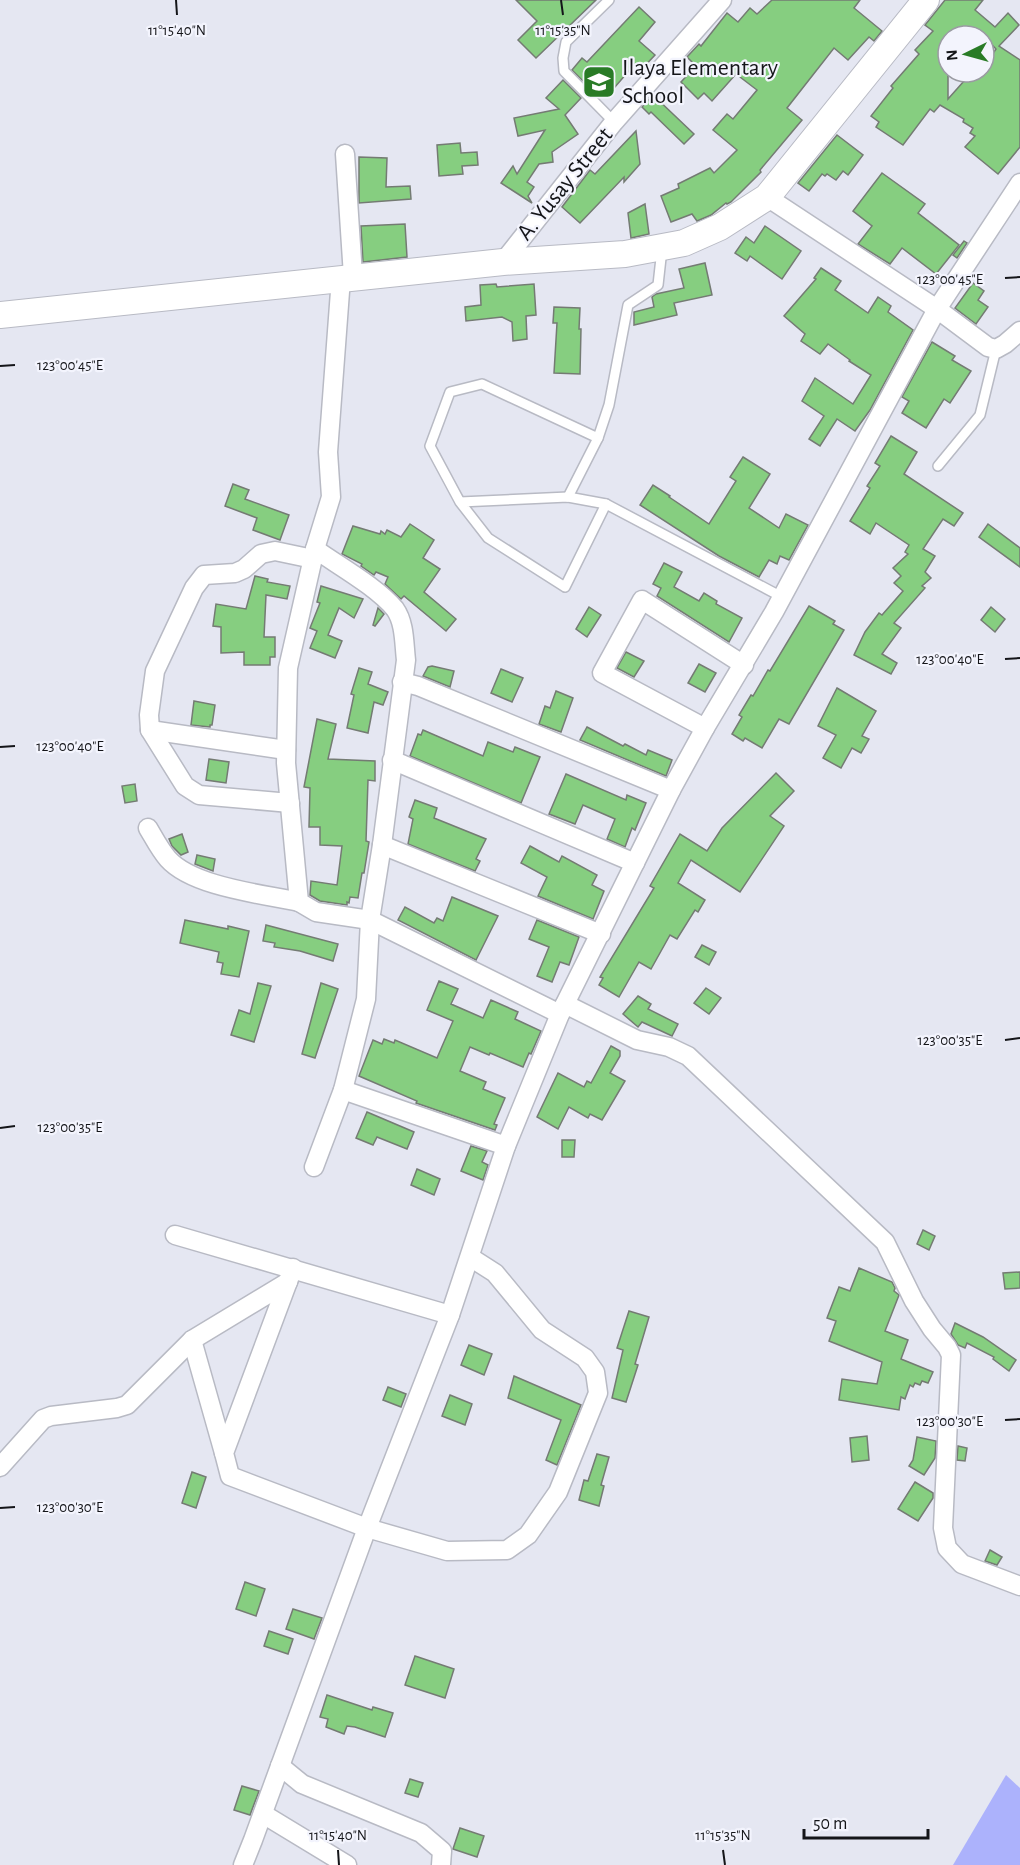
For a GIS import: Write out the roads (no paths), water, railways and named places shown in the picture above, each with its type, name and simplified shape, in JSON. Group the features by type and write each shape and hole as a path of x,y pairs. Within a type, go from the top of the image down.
{"street":[{"name":"A. Yusay Street","path":"503,262 614,122 722,0"},
{"path":"0,315 347,277 503,262 625,254 662,249 684,243 720,227 767,197 926,0"},
{"path":"299,902 286,750 288,668 314,554 331,497 328,452 347,277 345,154"},
{"path":"243,1865 367,1528 450,1315 506,1146 563,1009 634,863 705,728 782,597 937,309 1020,183"},
{"path":"767,197 937,309 988,347 996,349 1020,331"},
{"path":"290,803 199,795 185,786 150,730 149,715 155,671 194,588 204,575 235,573 244,569 261,554 275,551 314,554 368,585 396,610 403,630 406,660 370,920 366,999 343,1090 314,1167"},
{"path":"705,728 602,673 642,600 744,665"},
{"path":"402,682 418,686 671,790"},
{"path":"150,730 286,750"},
{"path":"392,760 634,863"},
{"path":"148,828 168,860 203,881 299,902 316,912 370,920 563,1009 637,1040 669,1047 688,1056 885,1242 914,1301 951,1355 943,1528 947,1548 962,1564 1020,1586"},
{"path":"382,845 601,934"},
{"path":"343,1090 506,1146"},
{"path":"175,1235 290,1275 450,1315"},
{"path":"192,1340 230,1476 367,1528 447,1551 507,1550 528,1535 558,1492 598,1393 596,1372 585,1358 542,1330 495,1273 470,1257"},
{"path":"0,1467 43,1419 127,1405 192,1340 290,1275"},
{"path":"224,1453 290,1275"},
{"path":"280,1766 302,1784 421,1833 442,1851 441,1865"},
{"path":"263,1814 347,1865"}],"lane":[{"path":"609,0 566,42 563,58 564,71 614,122"},
{"path":"568,497 598,438 609,405 628,305 658,285 662,249"},
{"path":"938,466 980,415 996,349"},
{"path":"598,438 482,384 450,392 430,446 460,502 488,538 565,587 606,504"},
{"path":"460,502 568,497 606,504 782,597"}],"place":[{"name":"Ilaya Elementary School","path":"599,82"}]}
